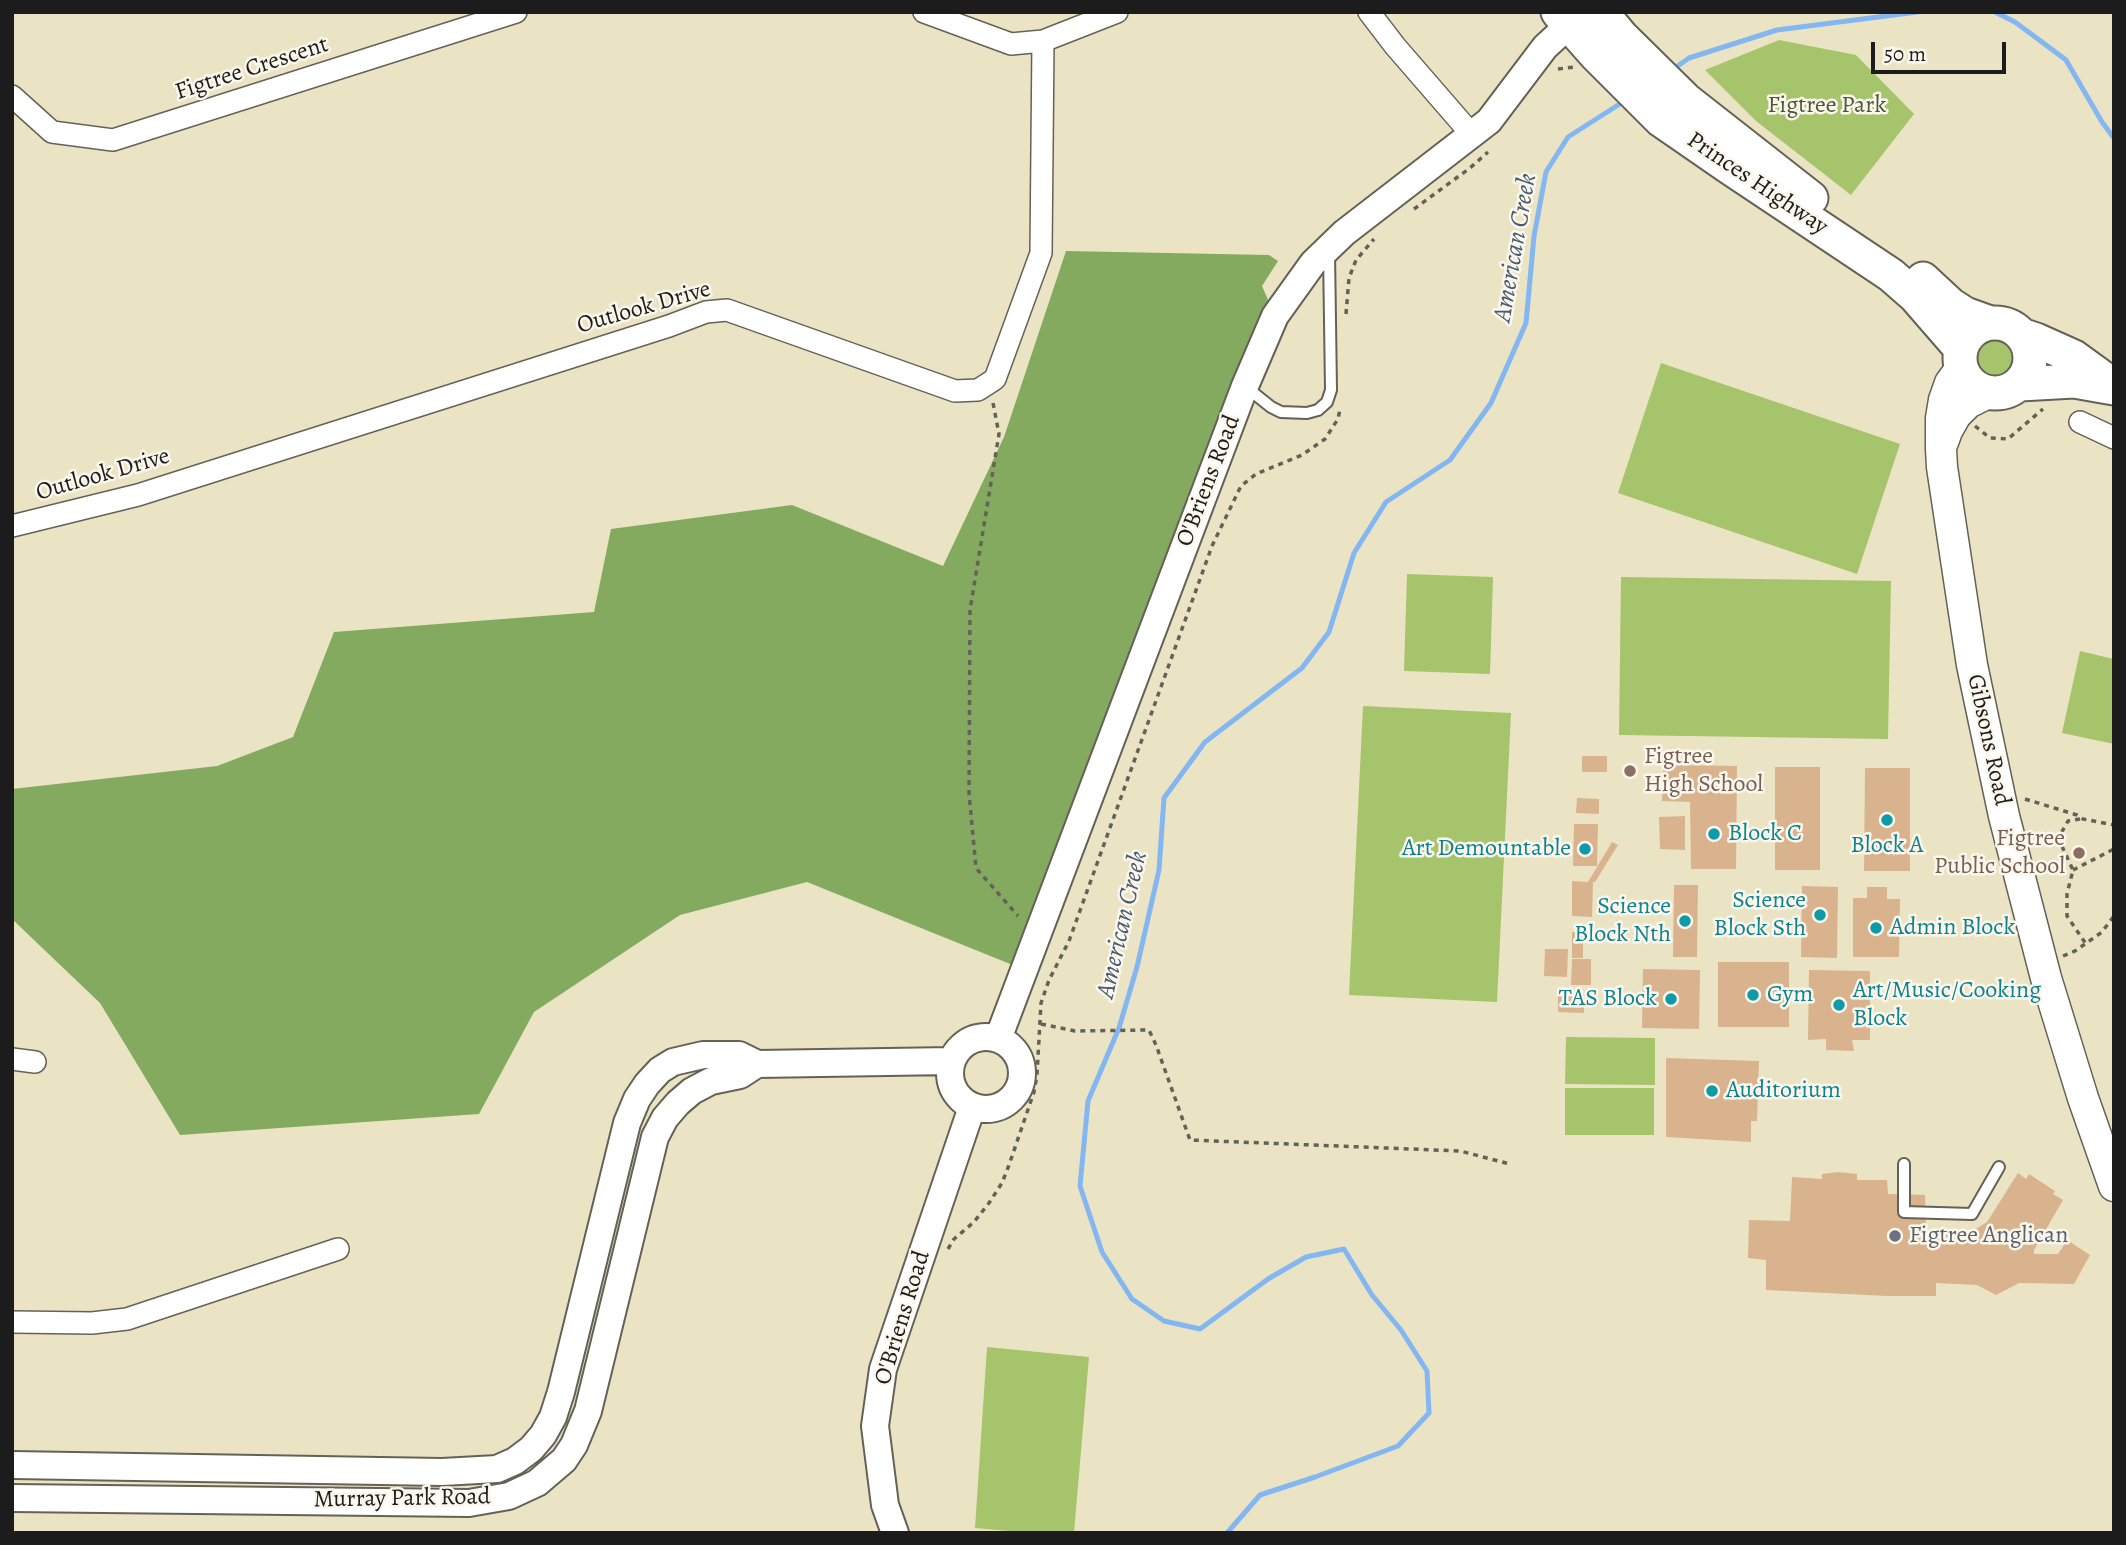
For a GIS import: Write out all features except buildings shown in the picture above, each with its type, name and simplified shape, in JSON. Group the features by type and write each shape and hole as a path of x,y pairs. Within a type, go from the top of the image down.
{"main road":[{"name":"Princes Highway","path":"1570,16 1674,110 1729,167 1891,275 1915,296 1961,358"},
{"name":"Princes Highway","path":"1674,110 1908,266 1951,306 1990,323"},
{"path":"2001,323 2011,326 2024,336 2074,356 2114,387 2074,381 2020,384 2002,393 1988,393 1972,384 1961,358 1967,336 1977,327 2001,323"},
{"path":"2020,384 2031,364 2024,336"},
{"name":"Gibsons Road","path":"1961,358 1944,400 1941,449 1972,665 2004,816 2056,1015 2113,1181"},
{"name":"Gibsons Road","path":"1941,449 1956,415 1968,403 1988,393"}],"street":[{"name":"Figtree Crescent","path":"12,96 52,132 113,140 516,12"},
{"path":"924,12 1011,44 1043,41 1117,12"},
{"path":"1369,12 1395,46 1482,142"},
{"name":"O'Briens Road","path":"998,1039 1245,386 1275,316 1298,282 1329,246 1358,221 1482,142 1489,121 1570,16"},
{"path":"985,386 995,379 1041,253 1043,41"},
{"name":"Outlook Drive","path":"12,526 138,495 706,312 727,310 955,391 978,390 985,386"},
{"path":"2080,422 2114,438"},
{"path":"980,1037 998,1039 1013,1048 1020,1058 1023,1070 1021,1083 1016,1094 1007,1103 984,1110 972,1107 956,1092 951,1082 952,1061 957,1052 971,1040 980,1037"},
{"name":"Murray Park Road","path":"12,1465 442,1472 497,1469 515,1461 531,1449 553,1417 565,1379 627,1123 647,1084 660,1070 673,1062 703,1055 739,1055 757,1064 952,1061"},
{"path":"12,1059 35,1062"},
{"name":"Murray Park Road","path":"12,1498 469,1503 509,1496 531,1487 549,1475 564,1460 582,1429 649,1157 665,1118 692,1091 711,1081 740,1075 757,1064"},
{"name":"O'Briens Road","path":"895,1533 885,1506 875,1426 883,1368 972,1107"},
{"path":"12,1322 102,1323 127,1319 338,1249"},
{"path":"497,1469 509,1496"}],"lane":[{"path":"1245,386 1281,412 1307,413 1318,410 1327,402 1331,390 1329,246"},
{"path":"1904,1164 1904,1212 1972,1214 1999,1167"}],"path":[{"path":"1552,73 1560,67 1572,66 1601,45"},
{"path":"1407,214 1470,168 1482,142"},
{"path":"1345,325 1349,278 1356,260 1378,234"},
{"path":"985,386 995,408 999,434 970,610 970,793 976,868 1018,916"},
{"path":"948,1250 954,1239 974,1222 1002,1183 1034,1092 1041,1003 1069,941 1212,546 1241,486 1256,474 1302,455 1325,439 1338,419 1341,408"},
{"path":"1972,435 1979,429"},
{"path":"2022,788 2025,799 2077,815 2082,819"},
{"path":"2087,944 2067,916 2067,894 2073,870 2060,842 2060,835 2068,821 2082,819 2114,825"},
{"path":"2073,870 2114,849"},
{"path":"2063,956 2087,944 2102,932 2114,916"},
{"path":"1040,1023 1076,1031 1149,1030 1189,1140 1460,1151 1510,1164"}],"green space":[{"name":"Figtree Park","path":"1779,40 1856,55 1914,114 1851,195 1756,121 1705,70"},
{"path":"1066,251 1269,255 1278,261 1262,286 1275,316 1025,970 807,882 680,915 534,1012 479,1114 180,1135 100,1003 12,919 12,789 217,766 293,737 334,632 594,612 611,529 792,505 943,566 1004,437"},
{"path":"1996,335 2011,341 2017,356 2011,371 1996,377 1981,371 1975,356 1981,341"},
{"path":"1661,363 1900,444 1857,574 1618,493"},
{"path":"1407,574 1493,577 1490,674 1404,671"},
{"path":"1621,577 1891,581 1888,739 1619,735"},
{"path":"2080,651 2114,659 2114,744 2062,733"},
{"path":"1363,706 1511,713 1497,1002 1349,995"},
{"path":"1566,1037 1655,1038 1655,1085 1565,1084"},
{"path":"1565,1088 1654,1088 1654,1135 1565,1135"},
{"path":"987,1347 1089,1357 1074,1533 1030,1533 975,1528"}],"waterway":[{"name":"American Creek","path":"1672,70 1689,58 1777,30 1917,12"},
{"name":"American Creek","path":"1995,12 2015,22 2066,60 2114,138"},
{"name":"American Creek","path":"1227,1533 1260,1495 1398,1446 1429,1413 1427,1371 1401,1330 1372,1295 1344,1249 1306,1257 1268,1279 1200,1329 1164,1321 1132,1299 1102,1252 1080,1186 1088,1101 1119,1028 1137,967 1159,870 1164,798 1205,742 1302,668 1329,632 1354,553 1386,502 1450,460 1491,403 1526,323 1534,236 1546,172 1568,137 1626,100"}],"place":[{"name":"Figtree High School","path":"1630,771"},
{"name":"Block A","path":"1887,820"},
{"name":"Block C","path":"1714,834"},
{"name":"Art Demountable","path":"1585,849"},
{"name":"Figtree Public School","path":"2079,853"},
{"name":"Science Block Sth","path":"1820,915"},
{"name":"Science Block Nth","path":"1685,921"},
{"name":"Admin Block","path":"1876,928"},
{"name":"Gym","path":"1753,995"},
{"name":"TAS Block","path":"1671,999"},
{"name":"Art/Music/Cooking Block","path":"1839,1005"},
{"name":"Auditorium","path":"1712,1091"},
{"name":"Figtree Anglican","path":"1895,1236"}]}
